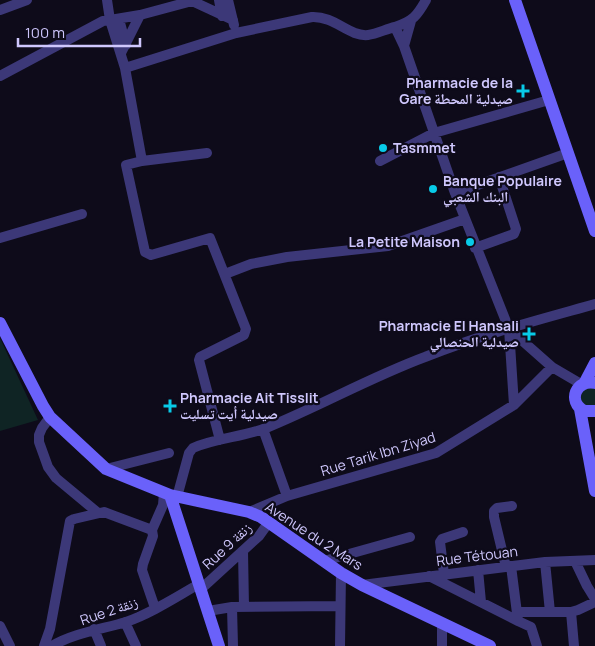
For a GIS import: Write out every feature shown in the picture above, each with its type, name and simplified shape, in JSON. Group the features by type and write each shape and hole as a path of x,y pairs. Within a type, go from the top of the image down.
{"street":[{"path":"0,10 14,2 27,0"},
{"path":"106,0 123,49 142,161"},
{"path":"218,0 222,16"},
{"path":"228,0 236,33"},
{"path":"125,68 236,33 312,17 329,19 345,29 368,35 411,21 418,14 426,0"},
{"path":"515,0 595,230"},
{"path":"0,76 103,21 140,15 194,1 233,20"},
{"path":"123,49 140,15"},
{"path":"404,46 411,21"},
{"path":"395,27 404,46 455,193 508,328 514,406"},
{"path":"380,161 434,133 549,100"},
{"path":"207,153 142,161 126,165 145,252 151,255 210,238 246,332 244,335 200,357 199,360 220,440"},
{"path":"455,193 568,153"},
{"path":"476,248 516,232 499,177"},
{"path":"0,238 82,214"},
{"path":"225,274 251,264 287,257 388,246 465,219"},
{"path":"155,608 142,570 153,536 152,530 163,505 173,495 191,450 197,446 263,429 425,356 508,328 595,304"},
{"path":"0,323 50,417 106,469 169,454"},
{"path":"508,328 556,369 584,386"},
{"path":"595,363 576,405 588,412 595,411"},
{"name":"Rue Tarik Ibn Ziyad","path":"249,512 287,496 436,453 514,406 556,369"},
{"path":"580,409 595,491"},
{"path":"50,417 39,434 38,442 48,468 56,478 97,512"},
{"path":"263,429 287,496"},
{"path":"590,461 595,435"},
{"name":"Avenue du 2 Mars","path":"106,469 173,495 249,512 269,522 362,586 490,646"},
{"path":"173,495 177,518 219,646"},
{"path":"512,506 497,508 494,511 494,517 508,566 517,617"},
{"path":"44,646 50,629 70,521 74,518 97,512 108,513 152,530"},
{"name":"Rue 9 زنقة","path":"200,586 243,551 259,536 269,522"},
{"path":"444,574 440,542 442,539 463,532"},
{"path":"324,561 410,537"},
{"path":"243,551 244,607"},
{"path":"517,617 550,612 570,612 578,610 595,600 575,560"},
{"name":"Rue Tétouan","path":"362,586 508,566 595,560"},
{"path":"545,562 550,612"},
{"path":"478,570 481,602"},
{"path":"340,646 341,573"},
{"path":"429,576 481,602 517,617 531,627 537,646"},
{"name":"Rue 2 زنقة","path":"52,646 94,629 126,622 200,586"},
{"path":"208,611 232,607 340,606"},
{"path":"232,607 234,646"},
{"path":"570,612 574,646"},
{"path":"126,622 136,646"},
{"path":"442,623 442,646"},
{"path":"0,626 10,646"},
{"path":"94,629 101,646"}],"green space":[{"path":"0,338 38,420 0,431"},
{"path":"591,387 595,389 595,405 586,406 580,400 583,390"}],"place":[{"name":"Pharmacie de la Gare صيدلية المحطة","path":"523,91"},
{"name":"Tasmmet","path":"383,148"},
{"name":"Banque Populaire البنك الشعبي","path":"433,189"},
{"name":"La Petite Maison","path":"470,242"},
{"name":"Pharmacie El Hansali صيدلية الحنصالي","path":"529,334"},
{"name":"Pharmacie Ait Tisslit صيدلية أيت تسليت","path":"170,406"}]}
